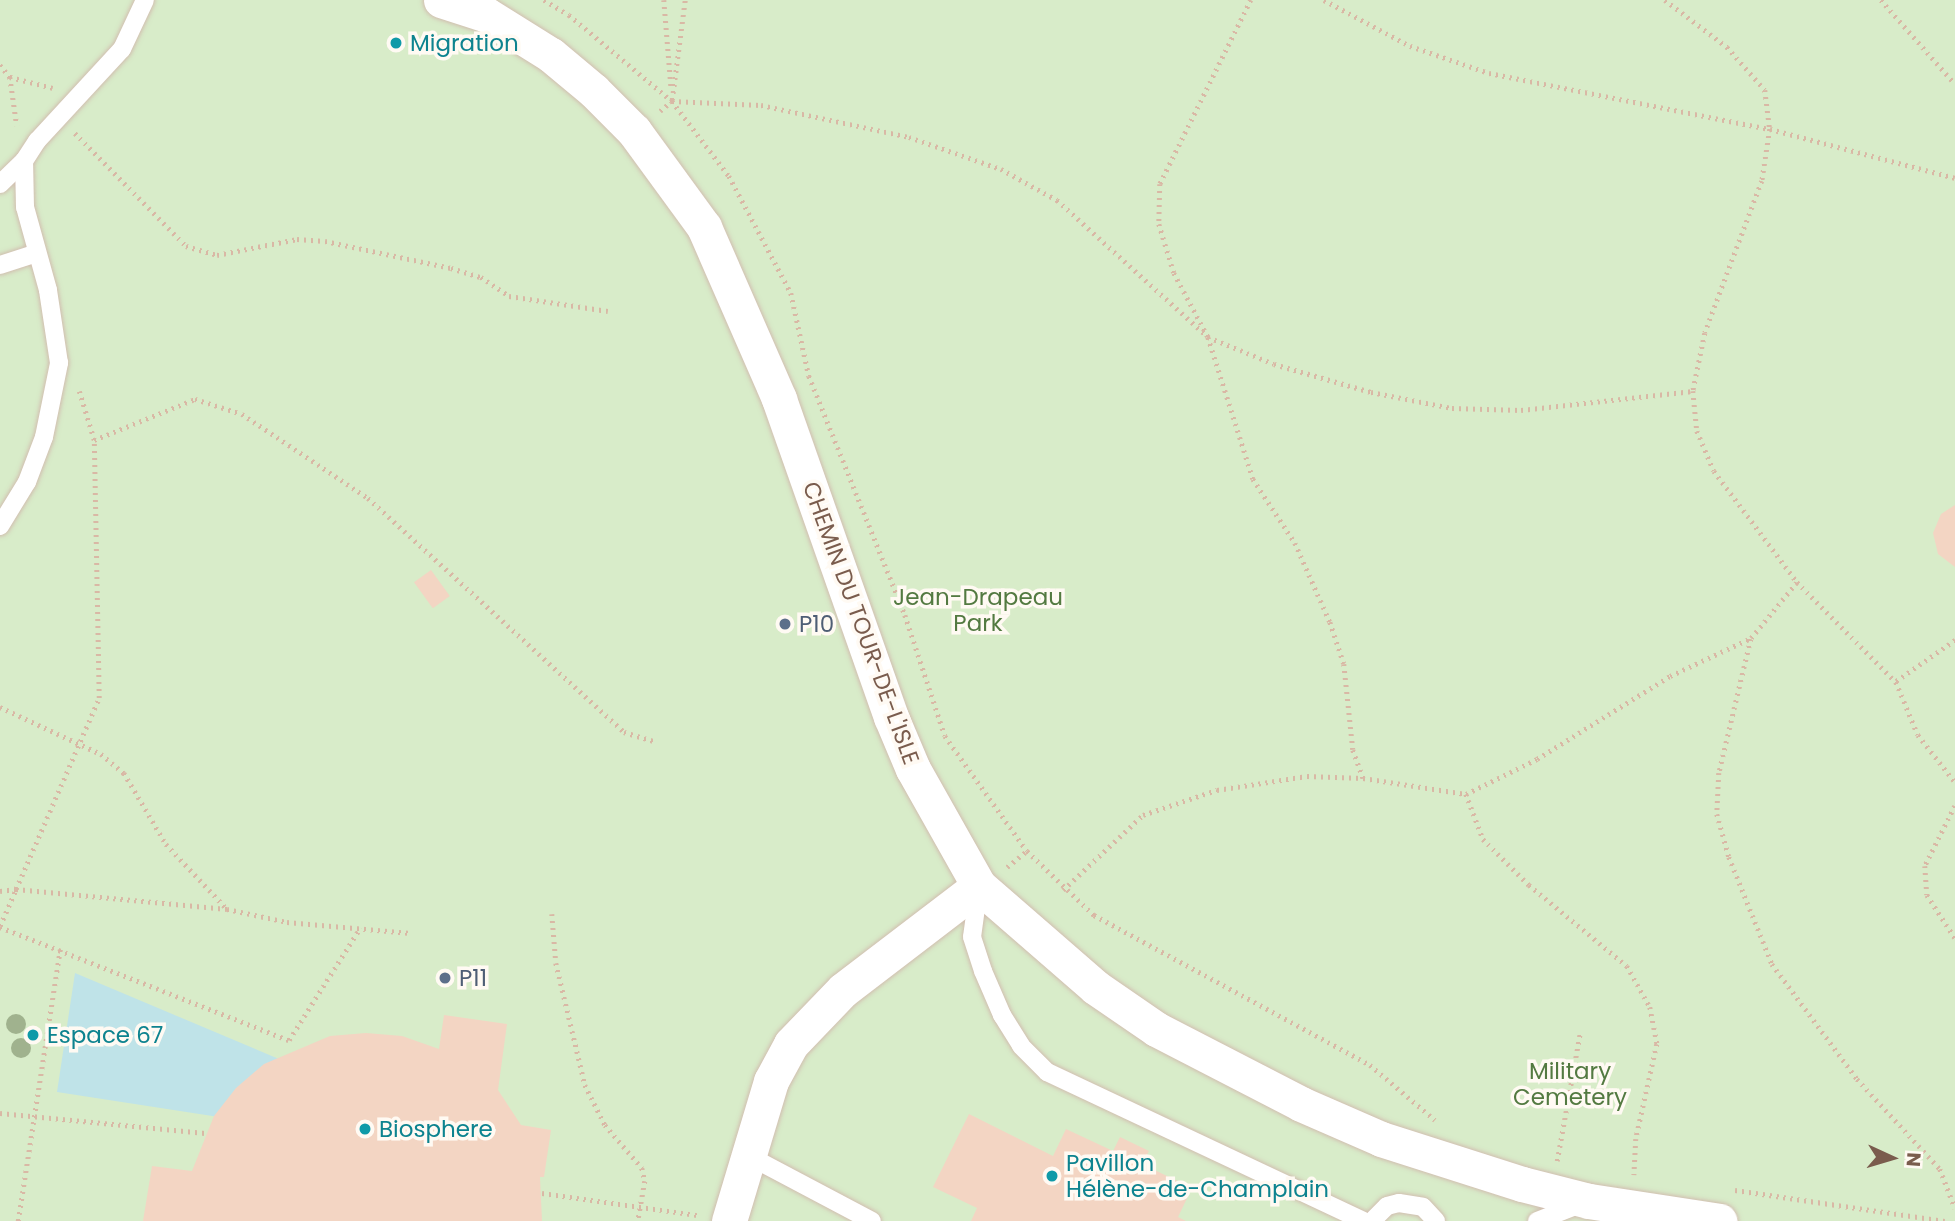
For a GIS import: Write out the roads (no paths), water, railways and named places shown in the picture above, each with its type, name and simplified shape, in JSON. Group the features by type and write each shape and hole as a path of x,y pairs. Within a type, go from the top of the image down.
{"street":[{"name":"CHEMIN DU TOUR-DE-L'ISLE","path":"441,0 487,15 551,55 594,91 634,131 704,227 779,399 896,727 945,829 989,880 1095,987 1209,1060 1381,1139 1589,1201 1721,1205"},
{"path":"716,1218 749,1156 771,1081 791,1044 812,1020 877,962 989,880"}],"lane":[{"path":"0,184 24,161 83,90 122,49 145,0"},
{"path":"0,526 27,482 44,438 59,363 59,340 25,207 24,161"},
{"path":"0,265 37,253"},
{"path":"989,880 972,937 1002,1016 1021,1046 1047,1072 1363,1221"},
{"path":"749,1156 872,1221"},
{"path":"1537,1221 1589,1201"},
{"path":"1372,1221 1387,1206 1399,1203 1423,1208 1436,1221"}],"water":[{"path":"75,973 324,1078 316,1132 57,1092"}],"place":[{"name":"Migration","path":"396,43"},
{"name":"P10","path":"785,624"},
{"name":"P11","path":"445,978"},
{"name":"Espace 67","path":"33,1035"},
{"name":"Biosphere","path":"365,1129"},
{"name":"Pavillon Hélène-de-Champlain","path":"1052,1176"}],"park label":[{"name":"Jean-Drapeau Park","path":"978,610"},
{"name":"Military Cemetery","path":"1570,1084"}]}
